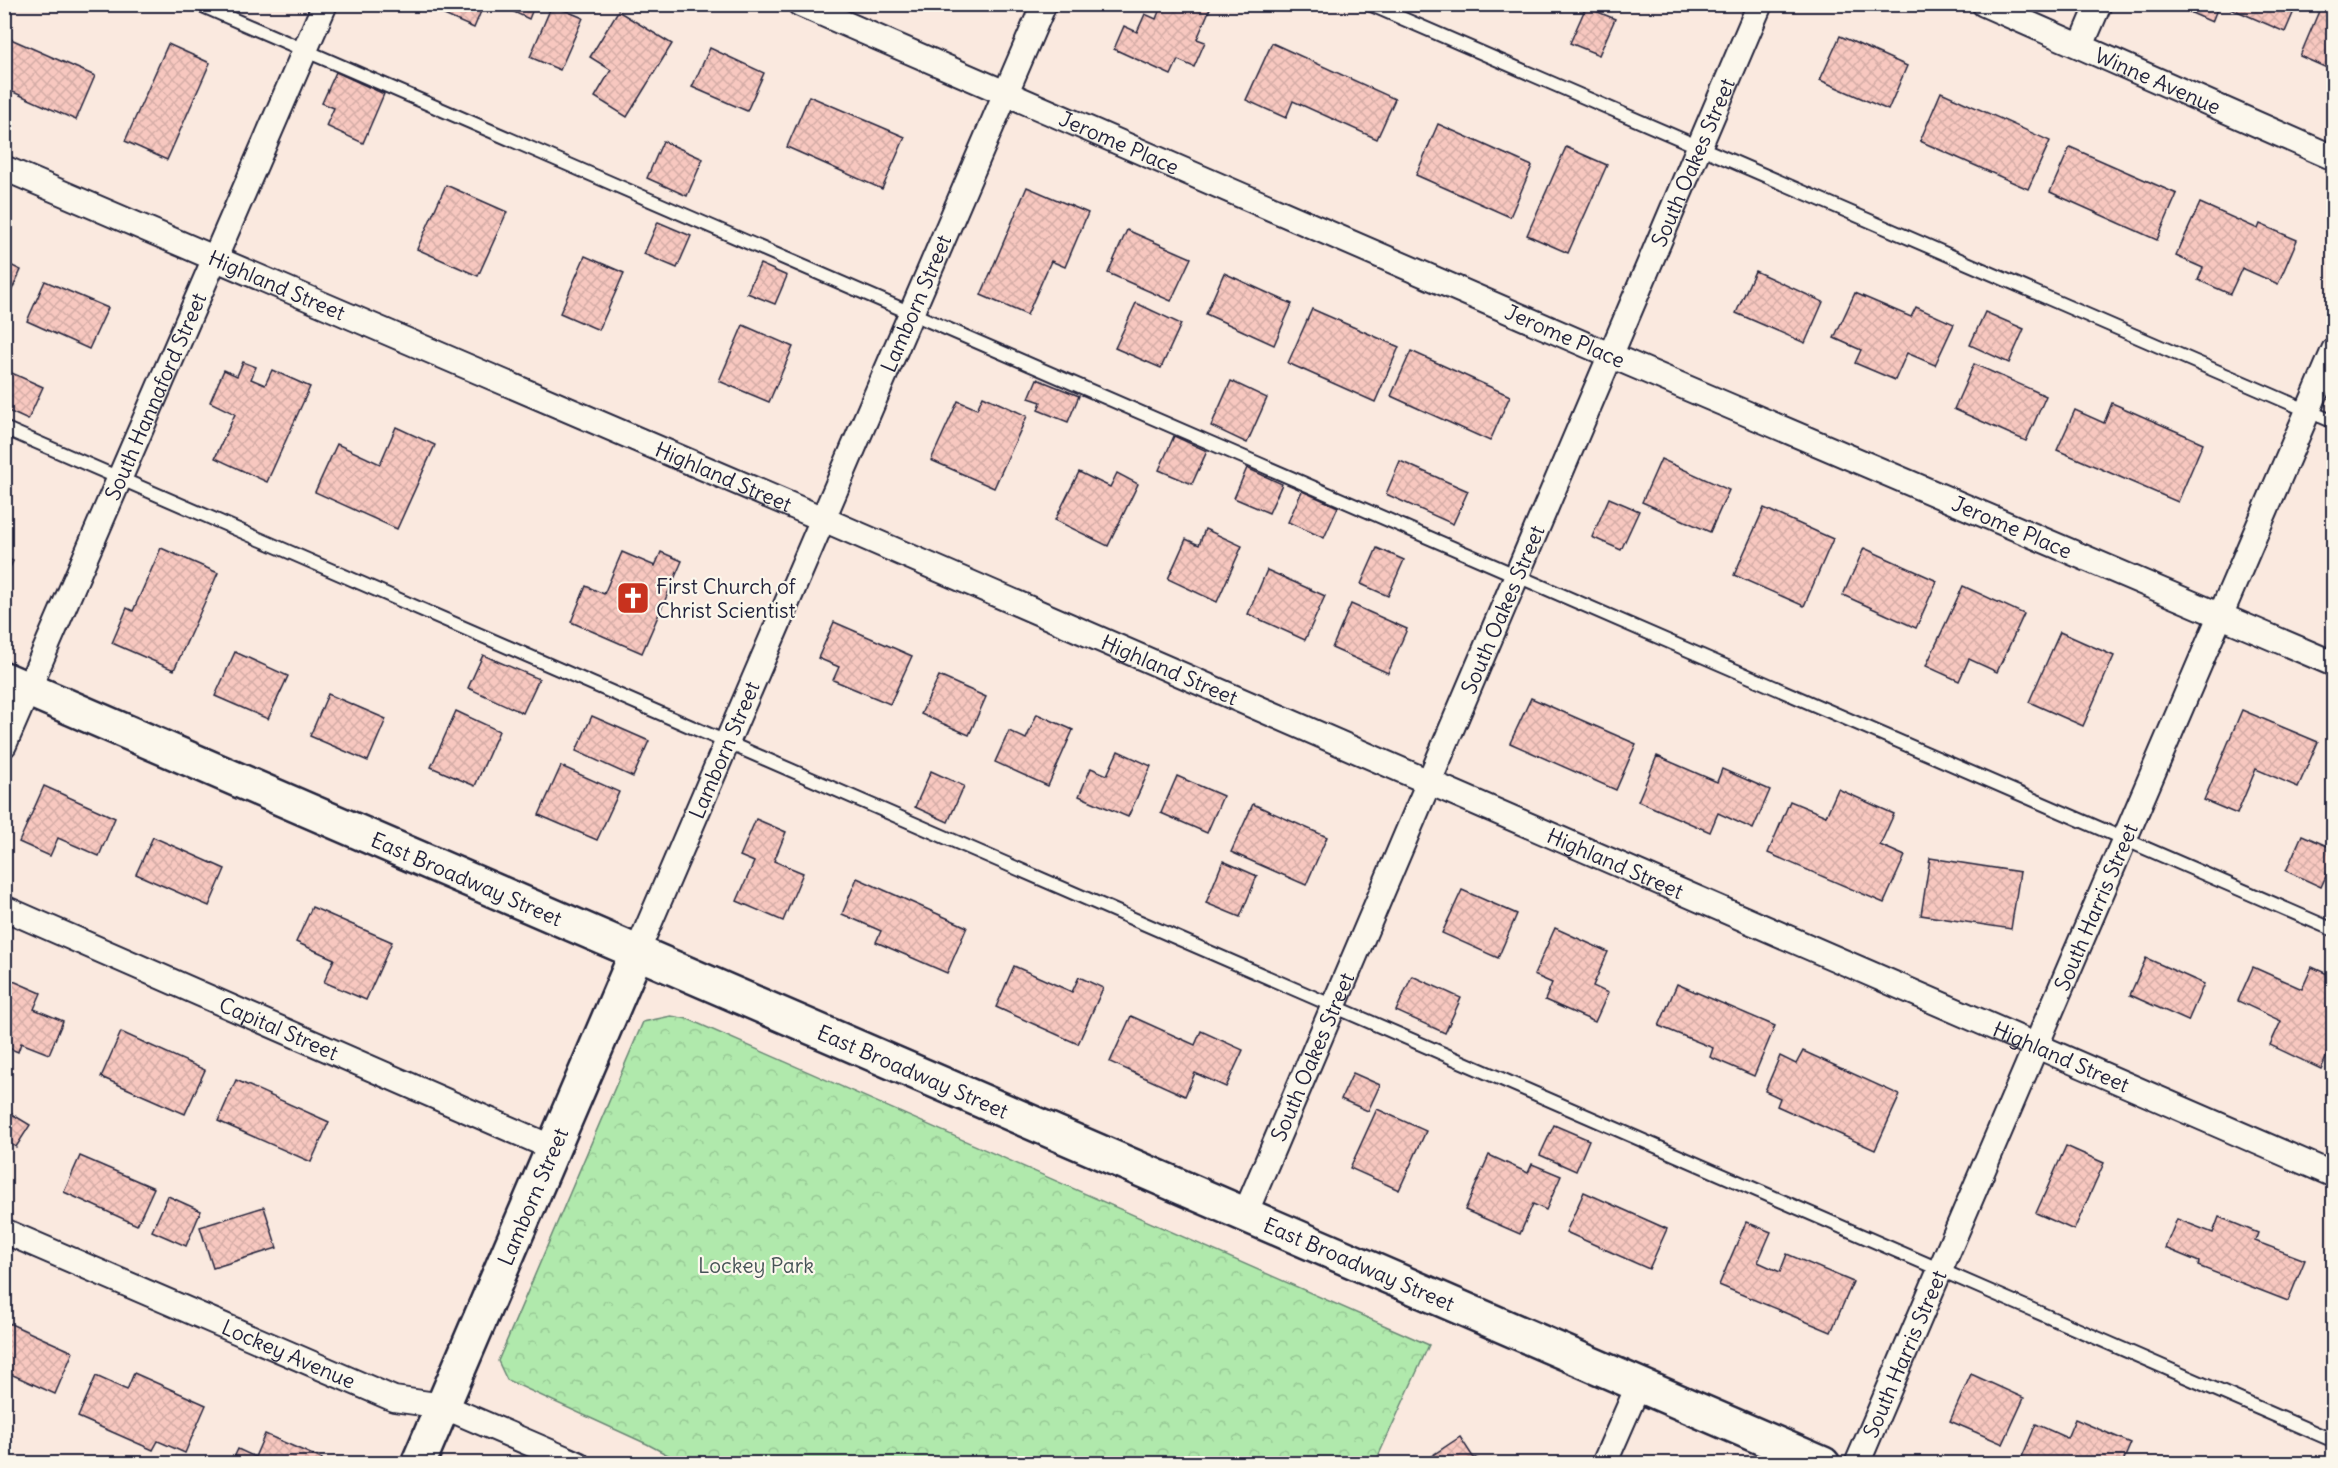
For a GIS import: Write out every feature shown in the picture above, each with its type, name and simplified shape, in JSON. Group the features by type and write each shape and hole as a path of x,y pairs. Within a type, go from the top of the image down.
{"street":[{"name":"South Hannaford Street","path":"4,745 16,684 120,478 325,4"},
{"name":"Jerome Place","path":"800,4 1612,356 2334,664"},
{"name":"Lamborn Street","path":"418,1464 1044,4"},
{"name":"South Oakes Street","path":"1245,1214 1760,4"},
{"name":"Winne Avenue","path":"1983,4 2334,158"},
{"path":"2080,46 2099,4"},
{"name":"Highland Street","path":"4,168 823,519 2334,1175"},
{"name":"South Harris Street","path":"1857,1464 2334,350"},
{"name":"East Broadway Street","path":"16,684 1823,1464"},
{"name":"Capital Street","path":"4,908 553,1148"},
{"name":"Lockey Avenue","path":"4,1232 394,1399 443,1406 578,1464"},
{"path":"1604,1464 1639,1384"}],"lane":[{"path":"198,4 2334,930"},
{"path":"1368,4 2334,422"},
{"path":"4,428 2334,1441"}],"green space":[{"name":"Lockey Park","path":"671,1016 688,1019 1429,1345 1375,1463 683,1463 647,1444 507,1380 498,1361 643,1022"}],"building":[{"path":"419,4 484,4 474,28"},
{"path":"497,4 535,4 529,19"},
{"path":"1162,4 1173,7 1174,4 1212,4 1197,39 1205,42 1194,67 1178,60 1171,75 1114,49 1124,26 1137,32 1145,14 1156,19"},
{"path":"2179,4 2219,4 2212,22 2178,7"},
{"path":"2221,4 2297,4 2285,32"},
{"path":"2322,4 2334,4 2334,71 2300,56"},
{"path":"552,5 583,18 560,70 530,57"},
{"path":"1586,7 1615,19 1599,55 1570,43"},
{"path":"618,11 672,44 627,117 595,97 611,70 590,57"},
{"path":"4,36 95,76 76,120 4,88"},
{"path":"1840,36 1907,66 1888,110 1820,80"},
{"path":"1272,43 1395,99 1377,139 1293,101 1286,118 1246,100"},
{"path":"168,44 210,63 167,160 125,141"},
{"path":"710,48 764,73 747,111 692,87"},
{"path":"336,72 384,94 363,143 326,126 334,108 322,103"},
{"path":"1941,92 2050,141 2028,189 1920,141"},
{"path":"809,96 905,137 882,189 787,147"},
{"path":"1438,124 1532,166 1510,217 1416,175"},
{"path":"663,141 703,159 687,196 647,178"},
{"path":"1566,147 1607,165 1568,253 1527,235"},
{"path":"2070,147 2177,194 2157,240 2050,192"},
{"path":"446,185 507,212 478,276 417,249"},
{"path":"1027,187 1088,213 1065,267 1051,261 1027,315 981,295"},
{"path":"2200,203 2258,229 2260,224 2297,240 2278,284 2242,268 2230,294 2198,280 2203,268 2176,256"},
{"path":"658,222 691,236 677,268 644,254"},
{"path":"1127,230 1191,258 1171,301 1108,273"},
{"path":"585,256 624,273 599,330 560,313"},
{"path":"4,262 21,270 4,307"},
{"path":"760,264 787,276 775,304 747,293"},
{"path":"1755,271 1823,302 1805,343 1736,313"},
{"path":"1224,273 1292,304 1274,345 1206,314"},
{"path":"45,281 108,308 89,349 27,321"},
{"path":"1855,293 1911,317 1916,307 1954,324 1935,365 1907,353 1895,380 1855,363 1861,350 1834,338"},
{"path":"1136,303 1181,324 1161,368 1115,348"},
{"path":"1312,309 1399,347 1375,402 1288,363"},
{"path":"1985,312 2024,329 2009,363 1970,345"},
{"path":"743,325 793,347 769,402 719,381"},
{"path":"1411,351 1510,396 1490,441 1391,396"},
{"path":"243,362 256,367 251,379 265,385 272,370 310,387 267,482 215,458 235,414 210,402 224,370 237,376"},
{"path":"1974,364 2046,396 2026,441 1954,409"},
{"path":"5,370 43,387 28,420 4,409"},
{"path":"1037,379 1079,396 1068,422 1038,410 1041,402 1029,398"},
{"path":"1231,381 1267,398 1247,443 1211,426"},
{"path":"983,396 1027,416 994,488 931,460 958,401 977,409"},
{"path":"2112,403 2203,443 2178,502 2057,450 2075,410 2104,423"},
{"path":"396,427 435,445 397,529 315,492 337,444 380,464"},
{"path":"1174,436 1207,451 1192,484 1159,470"},
{"path":"1661,459 1729,490 1710,532 1642,502"},
{"path":"1400,461 1468,491 1453,524 1386,494"},
{"path":"1247,468 1282,484 1269,513 1234,498"},
{"path":"1079,472 1110,487 1117,473 1138,484 1108,546 1055,520"},
{"path":"1302,491 1338,507 1324,538 1288,522"},
{"path":"1609,498 1639,511 1621,550 1592,537"},
{"path":"1764,508 1833,539 1804,606 1734,575"},
{"path":"1205,529 1242,546 1217,602 1168,579 1186,539 1199,545"},
{"path":"161,548 218,573 174,670 112,643 127,608 133,611"},
{"path":"1377,548 1404,560 1388,596 1361,584"},
{"path":"1864,548 1937,581 1916,628 1843,595"},
{"path":"622,552 655,566 661,552 682,561 642,653 571,622 586,586 604,594"},
{"path":"4,557 13,561 4,580"},
{"path":"1267,570 1325,596 1305,640 1248,614"},
{"path":"1963,586 2024,614 1997,672 1969,659 1959,681 1926,666"},
{"path":"1351,604 1407,629 1388,673 1332,648"},
{"path":"834,622 912,656 890,704 833,680 839,667 818,658"},
{"path":"2060,632 2114,656 2083,726 2029,702"},
{"path":"235,652 288,676 268,719 215,696"},
{"path":"483,655 539,679 523,713 468,688"},
{"path":"939,676 986,697 969,735 921,714"},
{"path":"328,694 386,719 368,761 310,736"},
{"path":"1531,698 1636,744 1616,790 1510,743"},
{"path":"2242,710 2318,742 2298,787 2256,769 2237,814 2204,800"},
{"path":"456,711 499,731 475,786 431,767"},
{"path":"1037,714 1073,730 1048,786 995,762 1009,731 1026,739"},
{"path":"592,716 649,741 633,777 576,751"},
{"path":"1118,751 1151,766 1128,817 1079,796 1091,768 1107,775"},
{"path":"1657,756 1717,782 1722,769 1770,790 1753,829 1718,813 1710,832 1638,801"},
{"path":"561,766 619,792 597,840 539,815"},
{"path":"931,771 964,786 948,822 915,807"},
{"path":"1177,776 1223,796 1207,833 1161,813"},
{"path":"44,786 115,818 99,856 58,838 50,856 19,842"},
{"path":"1838,789 1894,814 1880,845 1905,856 1884,903 1768,853 1790,801 1826,816"},
{"path":"1253,804 1327,837 1306,885 1231,852"},
{"path":"756,819 786,832 774,861 803,873 783,921 737,901 754,862 740,856"},
{"path":"2302,835 2334,849 2334,859 2321,887 2286,871"},
{"path":"153,837 225,869 209,906 136,874"},
{"path":"1930,858 2020,872 2011,929 1921,915"},
{"path":"1223,861 1257,876 1240,917 1206,903"},
{"path":"857,878 967,927 947,973 876,942 881,931 842,914"},
{"path":"1462,890 1517,914 1498,958 1442,933"},
{"path":"312,907 392,942 366,1000 324,982 334,959 296,942"},
{"path":"1555,928 1608,952 1593,986 1608,993 1595,1022 1545,1000 1552,983 1534,975"},
{"path":"2146,958 2204,984 2188,1021 2130,995"},
{"path":"1014,966 1072,992 1079,977 1103,988 1078,1044 996,1007"},
{"path":"2253,967 2302,989 2312,967 2334,977 2334,1041 2321,1069 2270,1045 2281,1021 2238,1001"},
{"path":"1412,976 1461,998 1445,1033 1396,1011"},
{"path":"4,977 41,993 34,1009 63,1021 49,1054 21,1043 18,1052 4,1046"},
{"path":"1677,984 1775,1026 1754,1076 1710,1057 1713,1048 1659,1026"},
{"path":"1131,1016 1195,1045 1201,1031 1243,1050 1226,1087 1195,1073 1185,1096 1110,1062"},
{"path":"121,1032 205,1070 185,1114 101,1077"},
{"path":"1803,1051 1900,1095 1875,1150 1777,1106 1780,1098 1765,1091 1780,1056 1796,1064"},
{"path":"1353,1073 1380,1085 1368,1111 1341,1099"},
{"path":"236,1080 329,1122 311,1162 218,1121"},
{"path":"1377,1109 1426,1131 1399,1190 1350,1168"},
{"path":"10,1113 30,1125 16,1147 4,1140 4,1122"},
{"path":"1554,1125 1589,1140 1576,1171 1540,1155"},
{"path":"2066,1146 2104,1163 2074,1230 2036,1213"},
{"path":"1489,1155 1528,1173 1532,1164 1561,1176 1546,1210 1533,1204 1520,1234 1465,1210"},
{"path":"80,1156 154,1188 137,1225 64,1192"},
{"path":"1584,1192 1667,1229 1649,1269 1566,1232"},
{"path":"168,1196 201,1211 186,1246 152,1231"},
{"path":"264,1207 277,1248 213,1268 200,1227"},
{"path":"2219,1217 2258,1233 2255,1241 2305,1260 2288,1301 2198,1266 2199,1262 2165,1248 2177,1219 2213,1233"},
{"path":"1746,1222 1771,1232 1758,1262 1780,1272 1787,1254 1853,1282 1831,1332 1719,1285"},
{"path":"4,1321 73,1352 55,1394 4,1371"},
{"path":"134,1373 206,1405 185,1453 158,1441 153,1450 78,1417 96,1376 127,1390"},
{"path":"1971,1374 2024,1398 2003,1444 1950,1421"},
{"path":"2075,1419 2131,1443 2122,1464 2019,1464 2036,1424 2067,1438"},
{"path":"265,1434 322,1459 320,1464 231,1464 238,1449 255,1457"},
{"path":"1460,1437 1473,1457 1489,1464 1426,1464 1424,1461"}],"place":[{"name":"First Church of Christ Scientist","path":"633,598"}]}
